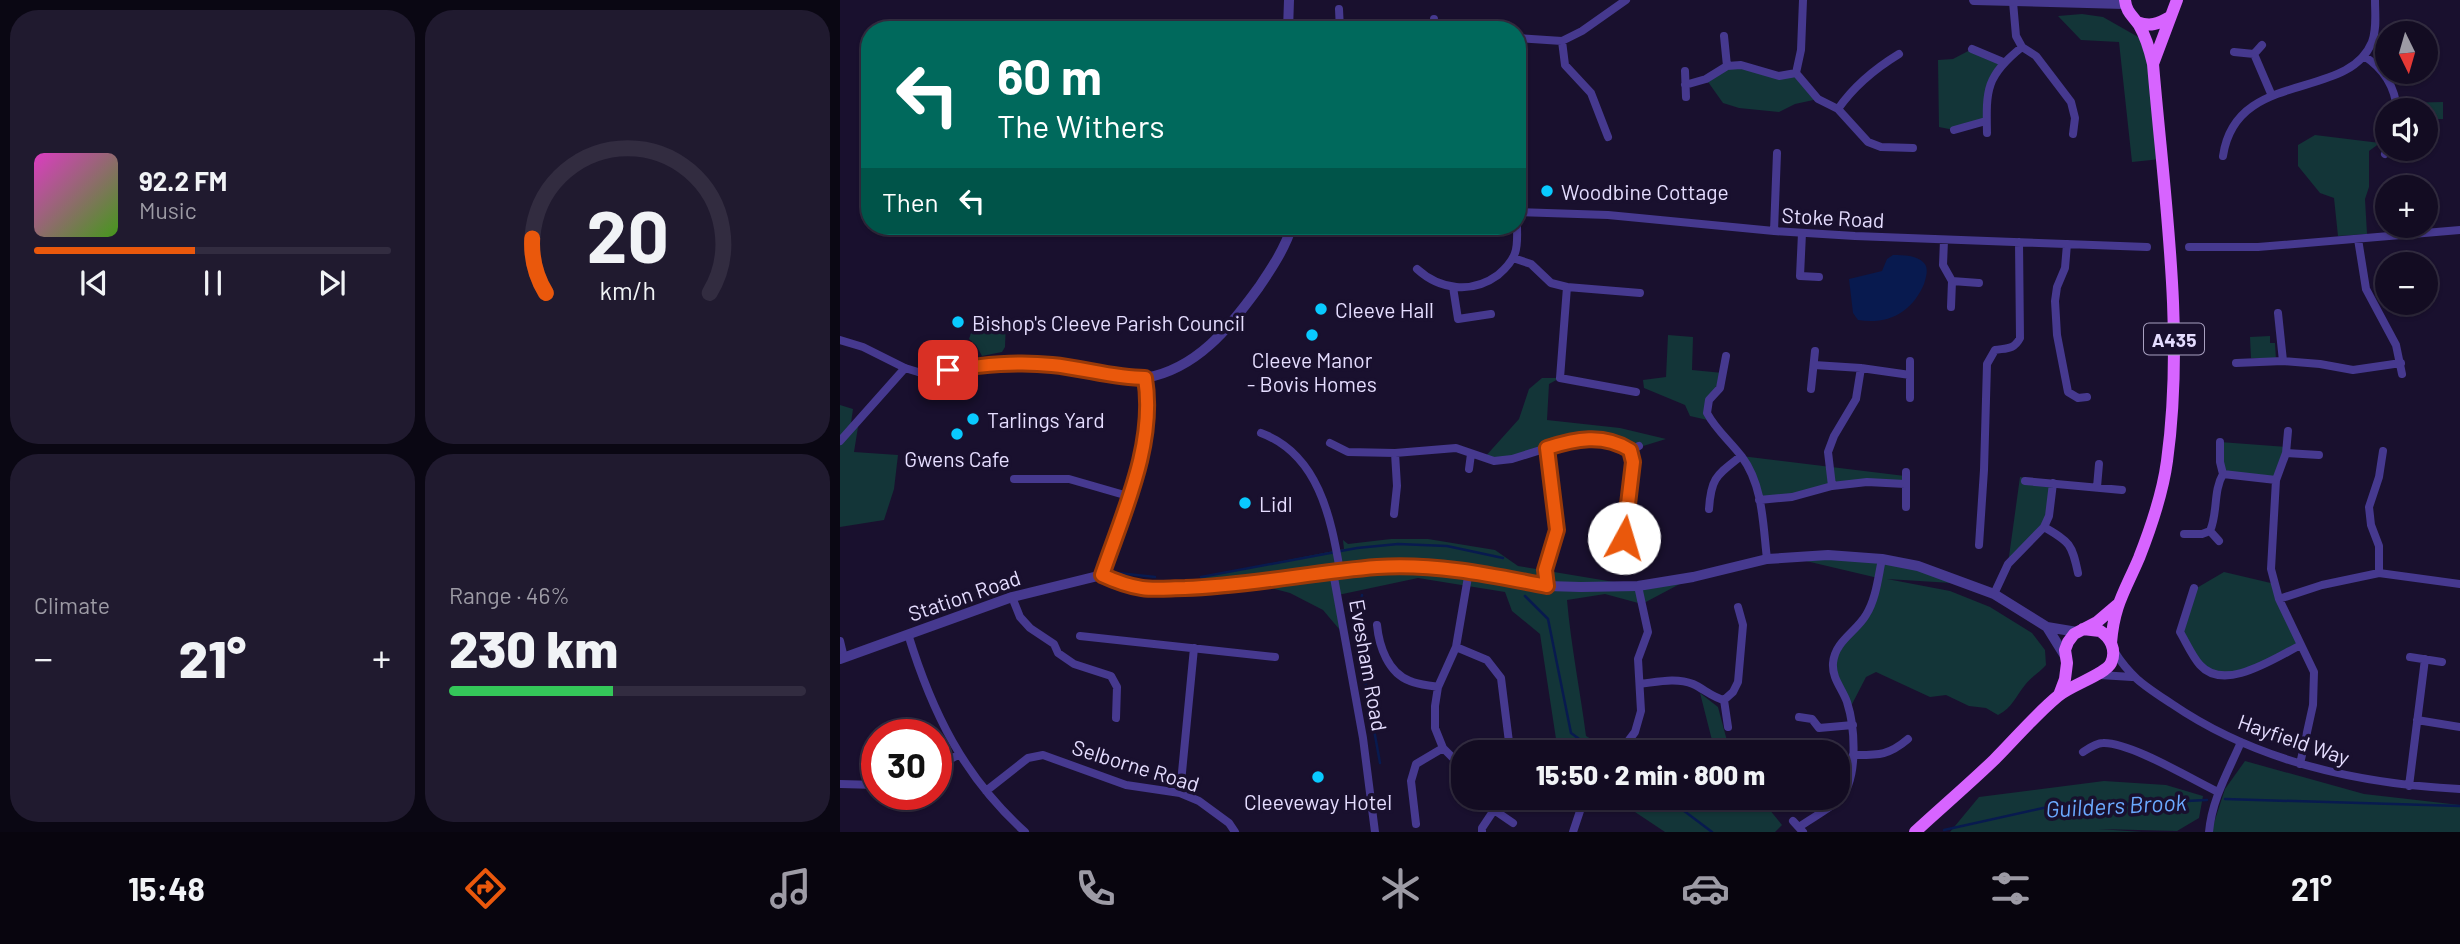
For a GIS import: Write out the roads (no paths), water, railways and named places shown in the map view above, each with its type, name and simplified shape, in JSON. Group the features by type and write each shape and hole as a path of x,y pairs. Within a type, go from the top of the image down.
{"main road":[{"path":"2124,2 2130,16 2137,22 2157,24 2170,17 2176,8 2177,0"},
{"name":"A435","path":"2153,64 2170,17"},
{"name":"A435","path":"2112,647 2116,605 2139,557 2166,466 2172,415 2173,292 2153,64 2147,42 2137,22"},
{"name":"A435","path":"2080,631 2116,605"},
{"path":"1914,832 1983,770 2059,695 2104,672 2111,663 2112,647 2100,631 2080,631 2068,642 2065,679 2059,695"},
{"path":"2066,659 2073,671 2093,676"}],"street":[{"path":"1288,21 1289,0"},
{"path":"1526,39 1562,41 1582,31 1626,0"},
{"path":"1796,73 1801,50 1803,0"},
{"path":"1974,0 2124,2"},
{"path":"2223,156 2227,139 2248,110 2272,96 2346,71 2364,56 2374,34 2375,0"},
{"path":"2013,2 2014,26 2022,47 2036,56 2071,103 2075,118 2073,134"},
{"path":"1339,9 1340,21"},
{"path":"1724,36 1727,66"},
{"path":"1562,41 1565,65 1591,93 1608,137"},
{"path":"2254,54 2262,45"},
{"path":"1987,133 1986,99 1992,78 2003,62 2022,47"},
{"path":"1972,49 2003,62"},
{"path":"2234,52 2254,54"},
{"path":"1838,108 1847,95 1899,54"},
{"path":"2254,54 2272,96"},
{"path":"2364,56 2376,64 2388,79 2396,98"},
{"path":"1685,85 1706,79 1727,66 1741,65 1779,76 1796,73"},
{"path":"1685,71 1686,97"},
{"path":"1796,73 1818,99 1838,108 1868,142 1881,147 1913,148"},
{"path":"1954,130 1986,121"},
{"path":"1774,231 1777,153"},
{"name":"Stoke Road","path":"1526,212 1608,215 1802,233 2147,247"},
{"path":"2189,247 2258,247 2460,230"},
{"path":"1802,233 1800,276 1819,277"},
{"path":"840,340 873,351 905,368 925,372 999,363 1053,365 1126,378 1164,375 1193,359 1231,325 1274,265 1288,235"},
{"path":"1417,269 1430,279 1454,287 1488,281 1502,271 1513,258 1517,235"},
{"path":"2358,239 2365,289 2396,345 2402,374"},
{"path":"1944,240 1943,265 1952,281 1951,307"},
{"path":"1979,545 1987,364 1995,350 2010,349 2020,338 2019,242"},
{"path":"2067,244 2065,268 2057,287 2055,301 2057,335 2068,392 2078,398 2087,397"},
{"path":"1513,258 1531,264 1551,283 1567,288 1640,293"},
{"path":"1952,281 1979,283"},
{"path":"1454,287 1458,319 1491,314"},
{"path":"1567,288 1560,378 1636,392"},
{"path":"2278,313 2283,361"},
{"path":"1811,389 1815,351"},
{"path":"1726,356 1720,388 1709,400 1707,413 1714,426 1741,456 1755,483 1767,559"},
{"path":"1910,360 1910,398"},
{"path":"2236,363 2283,361 2353,370 2401,363"},
{"path":"1814,365 1910,375"},
{"path":"840,441 905,368"},
{"path":"1832,486 1829,452 1856,399 1861,368"},
{"path":"1145,378 1146,429 1102,575 1122,584 1146,589 1255,584 1336,572 1417,566 1469,570 1547,586 1638,586 1693,577 1767,559 1828,555 1882,559 1918,566 1994,594 2047,627 2080,631"},
{"path":"2288,431 2286,453 2276,480 2271,569 2279,599 2314,672 2313,705 2300,764"},
{"name":"Evesham Road","path":"1261,433 1289,447 1308,470 1326,507 1338,560 1336,572 1376,832"},
{"path":"1331,443 1348,452 1395,453 1456,448 1494,461 1511,459 1579,438 1620,443 1630,450 1633,462 1624,538"},
{"path":"2184,534 2203,534 2210,531 2213,525 2218,482 2223,474 2220,442"},
{"path":"1630,450 1639,446"},
{"path":"1547,448 1557,530 1545,570 1547,586"},
{"path":"2379,573 2379,546 2371,525 2370,508 2383,451"},
{"path":"1394,514 1395,453"},
{"path":"2286,453 2319,455"},
{"path":"1469,469 1471,454"},
{"path":"1709,509 1711,486 1720,472 1741,456"},
{"path":"2097,487 2099,464"},
{"path":"1906,472 1906,507"},
{"path":"2223,474 2276,480"},
{"path":"1014,479 1069,479 1128,496"},
{"path":"2025,481 2122,490"},
{"path":"1759,500 1792,497 1832,486 1867,482 1905,484"},
{"path":"1994,594 2008,564 2044,527 2049,516 2053,483"},
{"path":"2044,527 2073,548 2078,573"},
{"path":"2210,531 2220,541"},
{"path":"1799,827 1839,800 1847,789 1853,755 1853,725 1846,700 1835,682 1833,662 1837,648 1866,617 1874,598 1882,559"},
{"path":"1451,756 1443,748 1435,729 1438,687 1456,647 1469,570"},
{"path":"2279,599 2322,584 2379,573 2460,584"},
{"name":"Station Road","path":"842,658 1012,597 1102,575"},
{"path":"1629,740 1635,732 1641,711 1638,659 1648,632 1638,586"},
{"path":"2194,588 2180,632 2201,666 2214,674 2238,675 2301,645"},
{"path":"1012,597 1020,617 1054,644 1058,653 1074,664 1111,676 1117,687 1116,718"},
{"path":"1724,700 1733,692 1738,682 1744,625 1738,607"},
{"path":"1377,625 1378,637 1388,663 1410,682 1438,687"},
{"path":"2047,627 2066,659"},
{"path":"908,634 920,674 958,755 986,791 1025,832"},
{"path":"1080,636 1275,657"},
{"path":"840,641 842,658"},
{"path":"1456,647 1487,660 1501,678 1510,740"},
{"name":"Hayfield Way","path":"2112,647 2132,677 2186,714 2241,742 2332,773 2409,786 2460,789"},
{"path":"1180,793 1194,648"},
{"path":"2410,657 2442,662"},
{"path":"2409,786 2425,659"},
{"path":"2093,676 2132,677"},
{"path":"1640,684 1674,680 1690,682 1724,700"},
{"path":"1724,700 1728,727"},
{"path":"1800,717 1812,719 1819,728 1820,738"},
{"path":"2417,720 2460,727"},
{"path":"1819,728 1853,725"},
{"path":"1853,755 1877,755 1893,751 1908,739"},
{"path":"2209,832 2211,811 2241,742"},
{"path":"2083,752 2099,743 2114,744 2218,792"},
{"path":"1416,824 1411,781 1416,764 1443,748"},
{"path":"952,758 958,755"},
{"name":"Selborne Road","path":"986,791 1028,758 1043,755 1126,785 1180,793 1199,800 1229,823 1235,832"},
{"path":"840,784 861,785"},
{"path":"1482,832 1494,810 1513,823"},
{"path":"1573,832 1581,810"}],"water":[{"path":"1893,255 1914,257 1926,265 1926,276 1919,294 1906,309 1889,318 1858,320 1853,313 1849,279 1882,271 1887,259"}],"waterway":[{"path":"1201,577 1357,548 1398,544 1447,546 1503,558"},
{"path":"1118,573 1155,577"},
{"path":"1359,631 1362,595"},
{"path":"1525,596 1548,619 1571,733 1581,740"},
{"path":"1358,641 1380,763"},
{"name":"Guilders Brook","path":"2225,799 2460,806"},
{"name":"Guilders Brook","path":"1944,830 2043,808 2207,800"},
{"path":"1683,810 1712,832"}],"place":[{"name":"Woodbine Cottage","path":"1547,191"},
{"name":"Cleeve Hall","path":"1321,309"},
{"name":"Bishop's Cleeve Parish Council","path":"958,322"},
{"name":"Cleeve Manor - Bovis Homes","path":"1312,335"},
{"name":"Tarlings Yard","path":"973,419"},
{"name":"Gwens Cafe","path":"957,434"},
{"name":"Lidl","path":"1245,503"},
{"name":"Cleeveway Hotel","path":"1318,777"}]}
